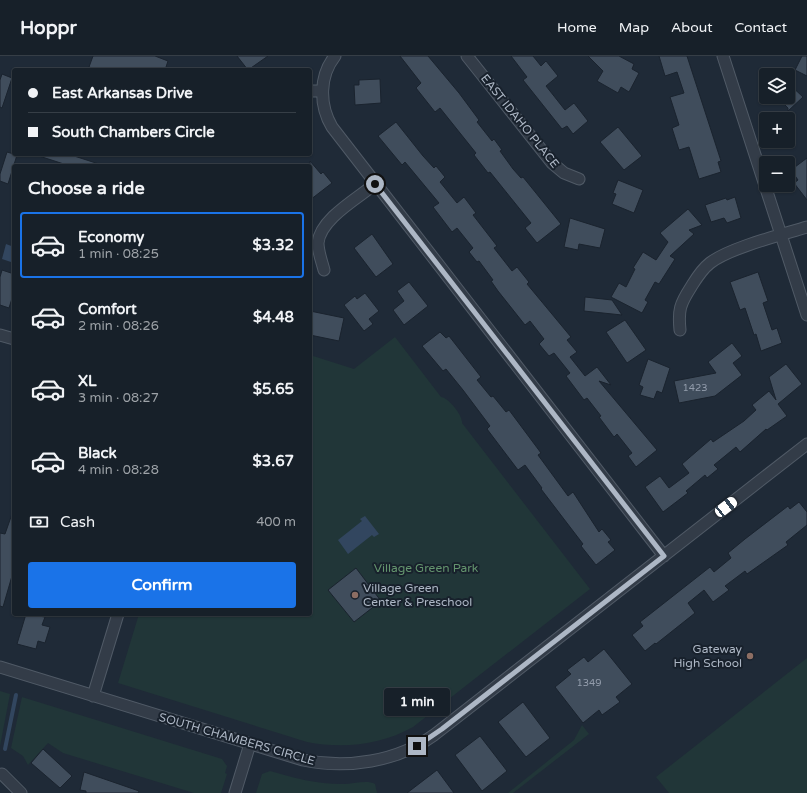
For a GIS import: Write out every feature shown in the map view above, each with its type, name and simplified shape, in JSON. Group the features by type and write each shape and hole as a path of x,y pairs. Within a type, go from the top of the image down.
{"street":[{"path":"335,56 326,74 322,91 324,109 329,122 375,184 664,556"},
{"name":"EAST IDAHO PLACE","path":"468,56 552,162 564,173 578,179"},
{"path":"723,56 807,315"},
{"path":"312,91 322,91"},
{"path":"324,270 318,245 322,230 334,216 375,184"},
{"path":"680,330 680,307 705,268 725,254 807,227"},
{"path":"0,335 12,338"},
{"name":"SOUTH CHAMBERS CIRCLE","path":"0,667 303,760 334,764 369,761 413,748 438,732 807,444"},
{"path":"93,696 117,616"},
{"path":"235,793 250,744"},
{"path":"2,774 21,793"}],"green space":[{"name":"Village Green Park","path":"395,337 441,397 448,400 455,408 462,420 462,423 590,589 413,727 375,742 334,745 307,742 118,683 138,616 312,616 312,356 354,369"},
{"path":"807,658 807,793 669,793 656,777"},
{"path":"0,691 10,694 0,746"},
{"path":"22,697 222,759 227,766 225,773 227,774 221,793 194,793 63,753 48,743 28,765 23,756 11,748"},
{"path":"582,725 589,734 513,793 508,793 574,740"},
{"path":"270,771 314,782 345,784 367,782 375,784 377,793 256,793 262,774"}],"water":[{"path":"6,244 12,246 12,262 2,259"},
{"path":"365,516 379,534 374,537 372,535 348,554 338,540 362,521 360,519"}],"building":[{"path":"93,56 155,56 168,61 166,68 89,67"},
{"path":"237,56 268,56 251,68 246,68"},
{"path":"400,56 428,56 459,93 479,120 477,122 492,141 494,139 502,150 500,151 513,169 521,178 523,177 561,224 537,243 525,228 531,223 490,172 488,173 474,155 476,153 440,108 435,112 416,88 421,83"},
{"path":"511,56 533,56 541,66 546,61 558,76 546,86 565,110 574,103 588,121 573,134 567,126 562,129 523,80 527,77"},
{"path":"588,56 619,56 634,64 632,69 639,73 629,92 621,87 618,93 597,81 603,71"},
{"path":"659,56 687,56 721,161 718,162 721,172 699,179 689,147 679,150 672,128 679,125 670,97 684,93 677,72 665,76"},
{"path":"802,56 807,56 807,76 795,70"},
{"path":"2,74 12,78 2,108 0,107 0,80"},
{"path":"380,79 381,103 355,105 354,85 359,85 359,80"},
{"path":"795,90 803,97 788,111 788,108 784,104 795,104"},
{"path":"396,122 423,156 434,168 436,166 445,177 440,182 457,203 464,197 476,213 473,215 497,246 494,248 512,271 517,267 529,282 527,284 571,337 567,340 577,352 570,357 585,376 597,367 611,385 599,381 657,450 636,467 628,456 632,453 617,434 614,437 599,417 601,416 587,398 584,400 566,376 570,373 554,353 549,356 539,344 544,339 530,321 525,325 498,291 491,281 493,280 479,261 477,262 469,252 473,248 457,228 452,232 433,207 439,203 405,162 402,165 378,136"},
{"path":"618,127 642,156 624,170 600,142"},
{"path":"7,152 12,154 12,156 17,156 14,164 12,164 12,171 8,184 0,181 0,174"},
{"path":"39,156 74,156 99,164 64,164"},
{"path":"807,158 807,200 795,184 798,180 795,176 795,167"},
{"path":"310,161 321,174 323,172 332,183 312,198 312,164 310,164"},
{"path":"618,180 643,190 634,213 612,204 616,194 613,193"},
{"path":"735,197 741,218 727,223 724,218 711,222 705,205 726,198 727,200"},
{"path":"688,209 702,225 689,230 694,234 670,256 675,259 659,284 655,282 645,300 648,302 642,313 611,297 619,283 626,287 635,269 633,268 643,252 656,260 668,242 660,233"},
{"path":"570,218 605,229 600,248 579,244 578,250 564,247"},
{"path":"372,234 393,264 376,277 354,248"},
{"path":"2,270 12,273 12,298 9,308 0,305 0,277"},
{"path":"758,272 768,301 763,303 772,330 777,328 782,343 761,351 756,334 754,335 745,308 740,310 730,282"},
{"path":"409,282 428,306 404,325 393,310 404,301 397,291"},
{"path":"365,293 379,311 369,319 373,324 364,331 344,305 355,296 357,299"},
{"path":"585,297 612,300 622,315 584,311"},
{"path":"312,311 344,318 339,341 312,335"},
{"path":"625,320 646,350 627,363 606,332"},
{"path":"440,332 446,338 449,336 481,377 477,380 491,397 493,396 506,412 509,410 541,453 538,455 568,496 573,492 599,532 602,529 611,540 608,542 615,550 596,565 581,546 583,544 541,489 542,488 525,465 518,470 487,429 490,426 463,390 446,369 443,371 422,346"},
{"path":"732,343 742,356 733,363 742,375 715,396 679,403 674,381 716,373 708,362"},
{"path":"648,359 670,368 662,393 657,391 654,399 640,395 643,387 639,385"},
{"path":"786,364 802,384 778,404 787,416 767,430 766,429 740,452 736,447 714,465 718,469 707,478 705,475 686,491 688,493 663,512 645,487 660,476 669,488 689,473 682,464 711,439 713,442 744,421 756,410 752,405 769,391 776,400 769,377"},
{"path":"799,502 807,512 807,525 786,542 788,545 747,574 745,571 725,586 729,590 713,602 704,590 688,603 695,613 645,651 632,635 643,626 640,622 710,567 714,572 731,558 728,553 745,539 788,506 790,509"},
{"path":"12,514 12,576 3,607 0,606 0,533 5,534"},
{"name":"Village Green Center & Preschool","path":"356,568 381,601 354,622 328,590"},
{"path":"25,616 45,617 42,625 50,627 45,643 38,641 36,649 17,644"},
{"path":"604,649 632,684 616,697 620,702 602,715 599,710 583,723 555,687 571,674 567,670 584,657 588,662"},
{"path":"523,702 550,738 526,757 498,722"},
{"path":"480,736 507,771 482,791 455,755"},
{"path":"43,749 72,776 60,788 31,763"},
{"path":"437,770 454,793 407,793"},
{"path":"84,772 139,791 138,793 86,793 86,791 80,790"}],"waterway":[{"path":"5,749 16,695"}],"place":[{"name":"Village Green Center & Preschool","path":"355,595"},
{"name":"Gateway High School","path":"750,656"}],"route":[{"path":"375,184 664,556 442,729 417,746"}]}
